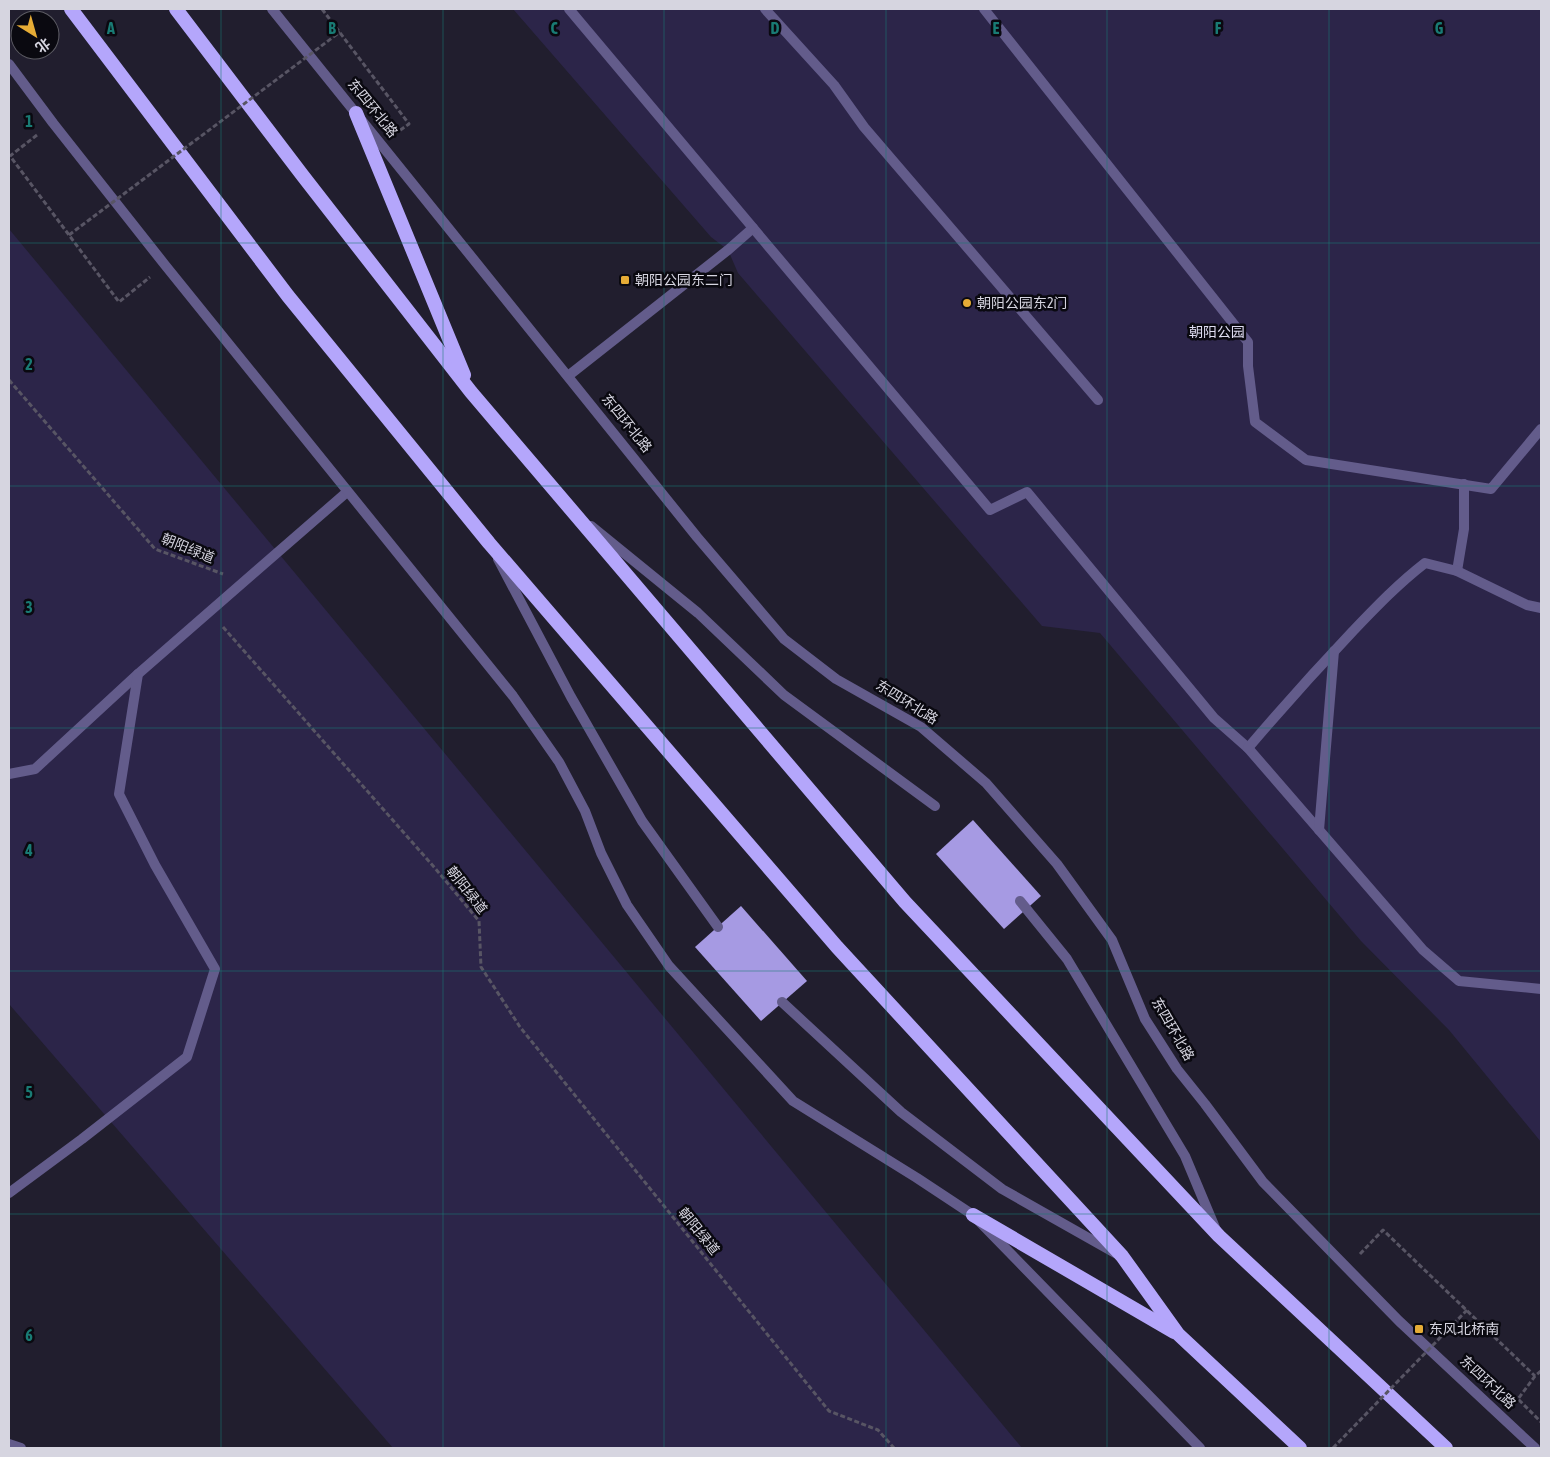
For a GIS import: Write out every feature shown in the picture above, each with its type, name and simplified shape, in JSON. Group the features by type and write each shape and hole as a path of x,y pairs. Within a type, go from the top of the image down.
{"highway":[{"path":"71,9 288,296 489,543 837,947 1122,1256 1178,1334 1300,1448"},
{"path":"176,9 471,392 905,902 1219,1236 1446,1448"},
{"path":"356,114 471,392"},
{"path":"973,1215 1178,1334"}],"street":[{"name":"东四环北路","path":"272,9 697,537 784,639 836,679 921,727 986,783 1057,864 1112,940 1145,1019 1177,1070 1205,1104 1263,1182 1399,1321 1535,1448"},
{"path":"569,9 990,510 1027,492 1214,718 1248,748 1423,950 1459,981 1541,989"},
{"path":"765,9 834,85 864,128 1098,400"},
{"path":"984,9 1248,342 1248,366 1255,422 1306,460 1491,488 1541,429"},
{"path":"9,64 165,265 513,696 559,762 585,811 601,854 627,905 669,966 793,1102 917,1178 973,1215 1200,1448"},
{"path":"568,376 728,250 753,228"},
{"path":"1457,571 1464,529 1464,484"},
{"path":"9,774 35,769 138,674 347,492"},
{"path":"576,514 698,613 784,695 935,806"},
{"path":"489,543 571,697 642,821 718,927"},
{"path":"1248,748 1300,687 1402,580 1426,563 1457,571 1527,605 1541,608"},
{"path":"1319,830 1334,651"},
{"path":"9,1193 187,1057 215,969 155,865 119,794 138,674"},
{"path":"1020,902 1067,959 1180,1147 1219,1236"},
{"path":"782,1002 901,1112 994,1184 1122,1256"},
{"path":"9,1444 22,1448"}],"path":[{"path":"322,9 409,124"},
{"path":"69,235 340,32"},
{"path":"53,123 10,156 120,302 165,265"},
{"name":"朝阳绿道","path":"9,380 155,549 226,575 210,613 434,867 479,921 481,967 520,1027 829,1411 878,1430 894,1448"},
{"path":"1347,1267 1383,1230 1535,1376"},
{"path":"1333,1448 1467,1310"},
{"path":"1541,1371 1518,1399 1541,1422"}],"green space":[{"name":"朝阳公园","path":"513,9 1541,9 1541,1142 1449,1030 1361,941 1100,633 1042,626 738,273 728,250 711,237"},
{"path":"9,229 1022,1448 393,1448 9,1004"}],"building":[{"path":"973,820 1041,896 1004,929 936,854"},
{"path":"741,906 807,981 761,1021 695,947"}],"place":[{"name":"朝阳公园东二门","path":"625,280"},
{"name":"朝阳公园东2门","path":"967,303"},
{"name":"东风北桥南","path":"1419,1329"}]}
